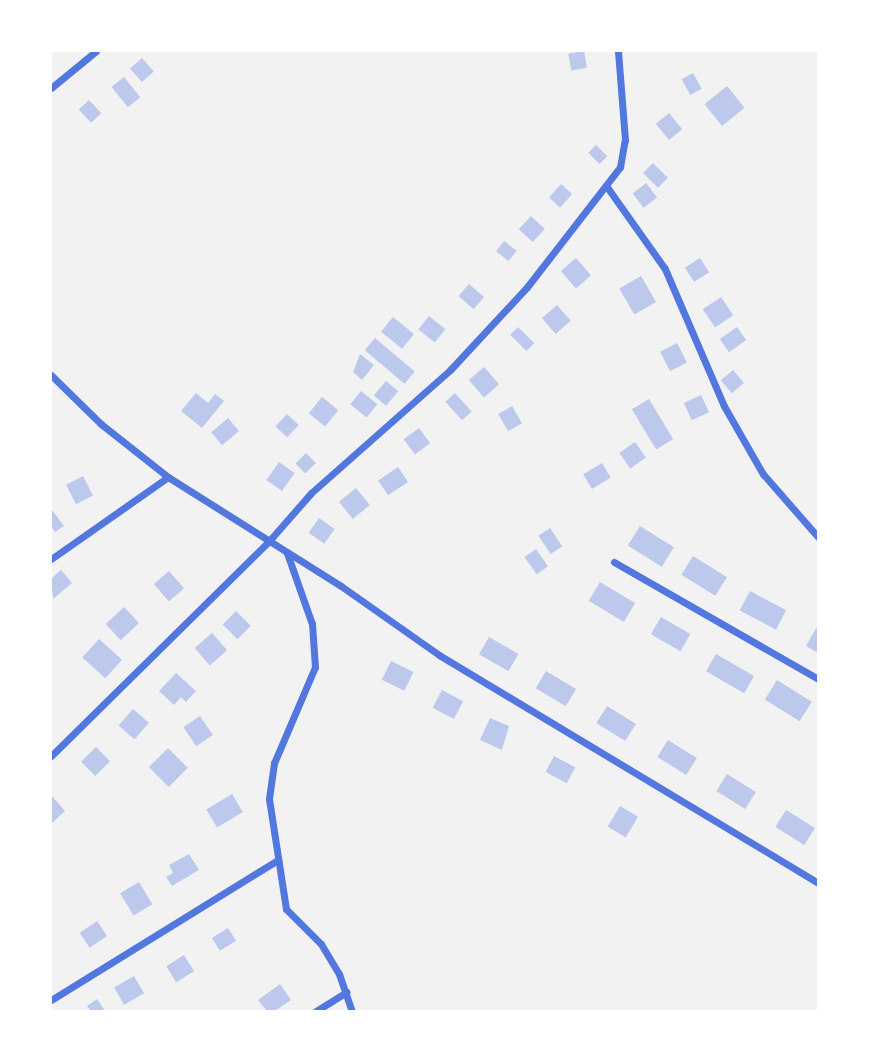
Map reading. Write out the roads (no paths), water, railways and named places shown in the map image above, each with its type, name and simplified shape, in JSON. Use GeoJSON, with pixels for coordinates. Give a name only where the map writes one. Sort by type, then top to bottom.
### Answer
{"type":"FeatureCollection","features":[{"type":"Feature","properties":{"kind":"street"},"geometry":{"type":"LineString","coordinates":[[51,88],[96,51]]}},
{"type":"Feature","properties":{"kind":"street"},"geometry":{"type":"LineString","coordinates":[[51,756],[269,541],[372,434],[450,370],[527,287],[620,167],[625,140],[618,51]]}},
{"type":"Feature","properties":{"kind":"street"},"geometry":{"type":"LineString","coordinates":[[607,187],[665,269],[724,406],[763,474],[818,537]]}},
{"type":"Feature","properties":{"kind":"street"},"geometry":{"type":"LineString","coordinates":[[51,375],[101,424],[168,477],[341,586],[439,655],[818,883]]}},
{"type":"Feature","properties":{"kind":"street"},"geometry":{"type":"LineString","coordinates":[[51,559],[168,477]]}},
{"type":"Feature","properties":{"kind":"street"},"geometry":{"type":"LineString","coordinates":[[287,552],[312,624],[317,652],[316,667],[274,763],[269,799],[286,909],[321,944],[346,992],[352,1011]]}},
{"type":"Feature","properties":{"kind":"street"},"geometry":{"type":"LineString","coordinates":[[614,562],[818,679]]}},
{"type":"Feature","properties":{"kind":"street"},"geometry":{"type":"LineString","coordinates":[[51,1000],[278,860]]}},
{"type":"Feature","properties":{"kind":"street"},"geometry":{"type":"LineString","coordinates":[[316,1011],[346,992]]}}]}
